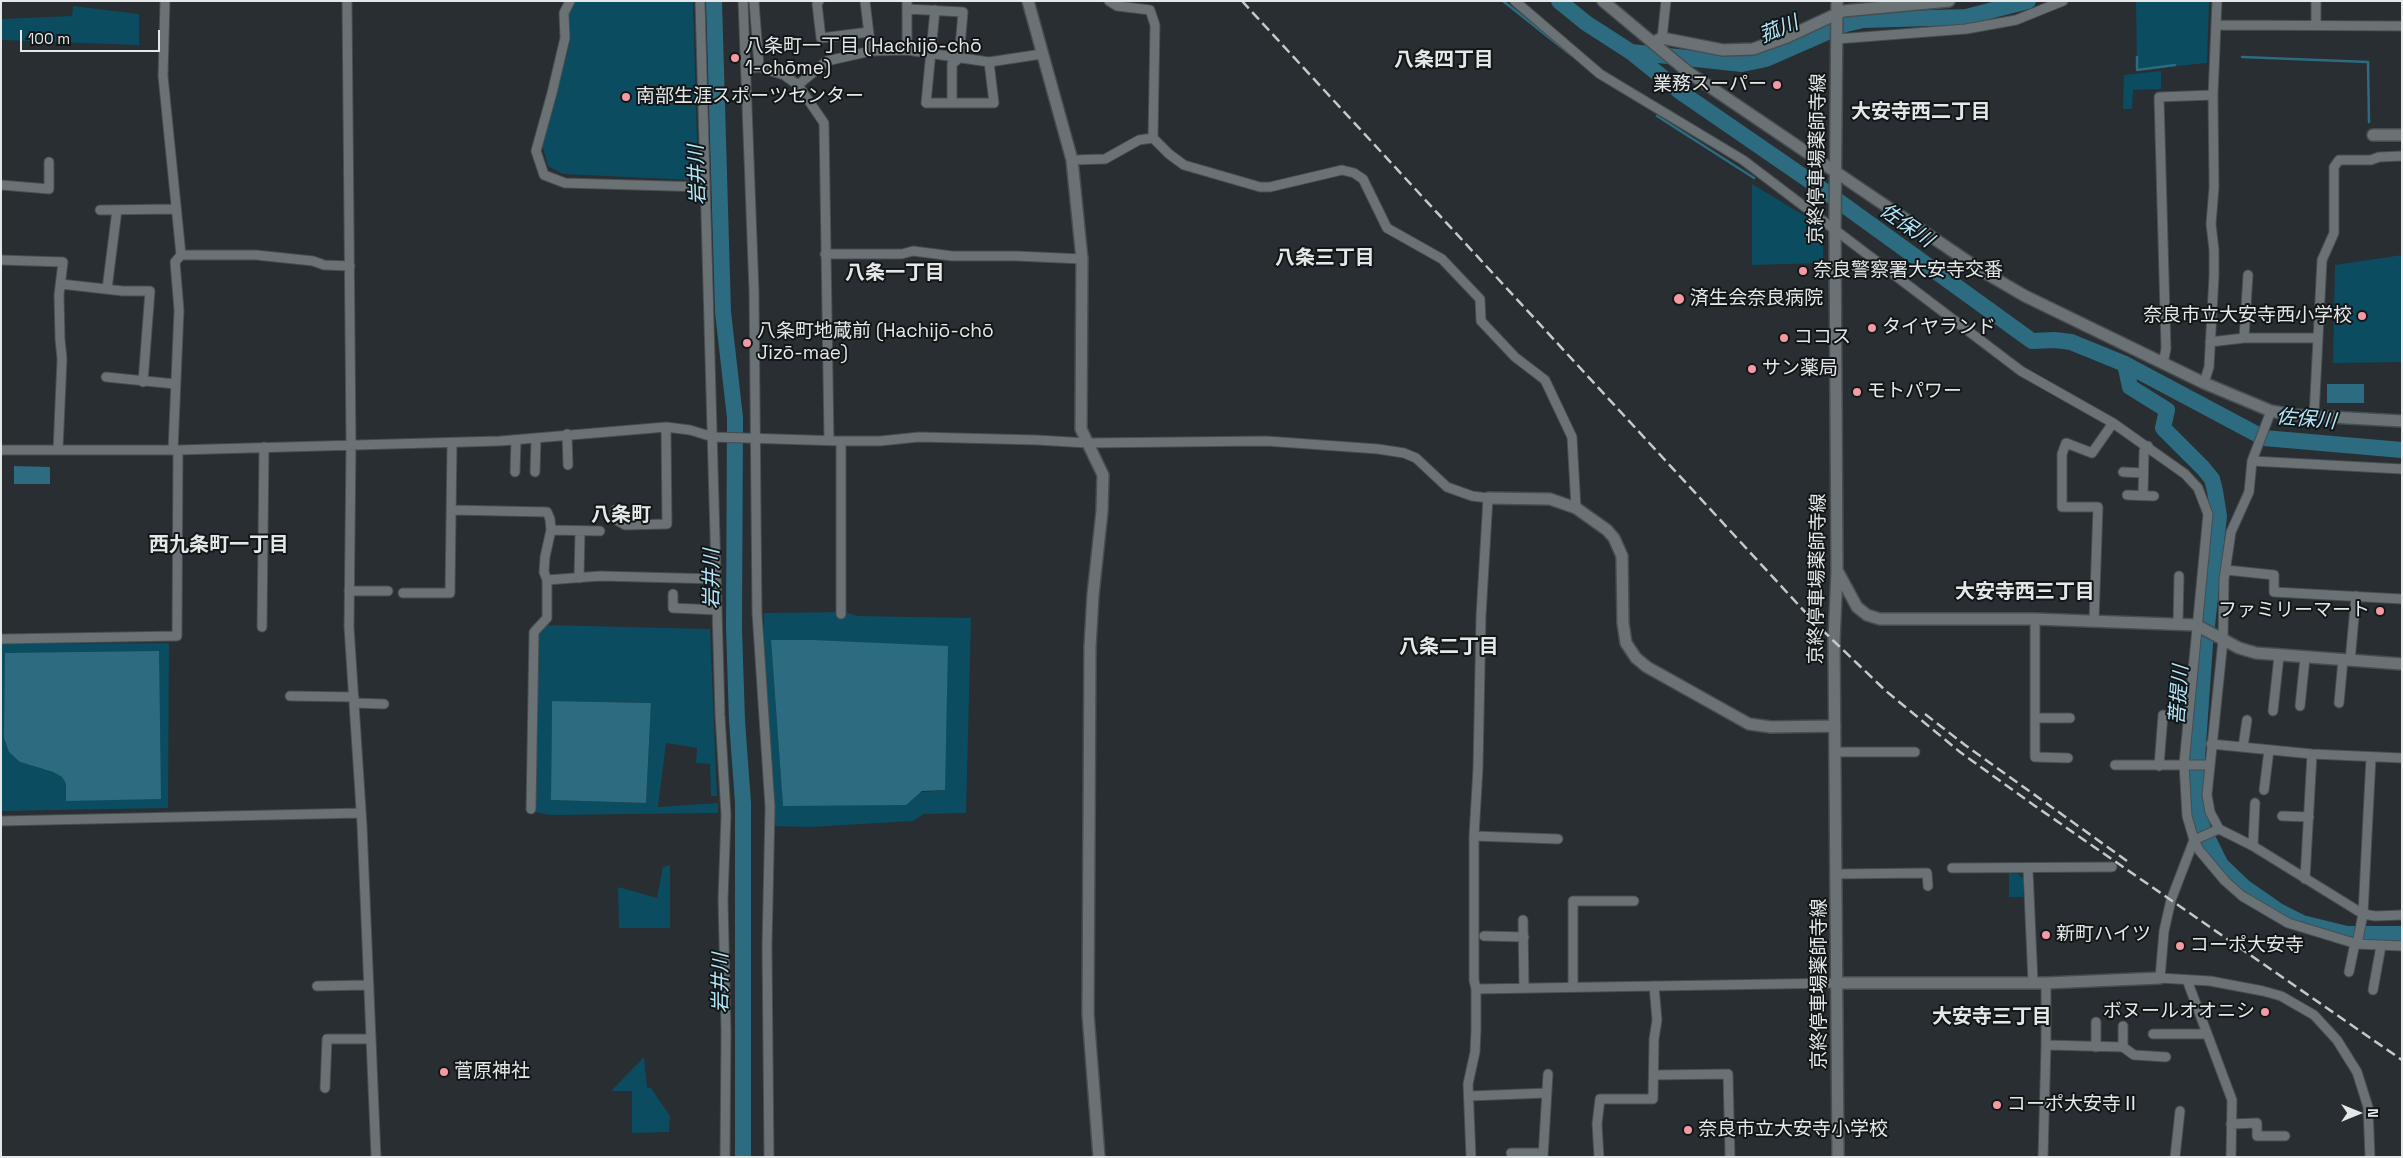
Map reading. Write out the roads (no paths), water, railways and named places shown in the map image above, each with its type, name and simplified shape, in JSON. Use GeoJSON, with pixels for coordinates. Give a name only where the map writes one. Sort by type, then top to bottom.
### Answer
{"type":"FeatureCollection","features":[{"type":"Feature","properties":{"kind":"street"},"geometry":{"type":"LineString","coordinates":[[1,639],[177,636],[175,384],[178,310],[176,262],[180,255],[163,76],[165,1]]}},
{"type":"Feature","properties":{"kind":"street"},"geometry":{"type":"LineString","coordinates":[[347,1],[352,445],[349,590],[376,1157]]}},
{"type":"Feature","properties":{"kind":"street"},"geometry":{"type":"LineString","coordinates":[[570,1],[564,14],[565,38],[536,151],[544,175],[565,183],[704,188]]}},
{"type":"Feature","properties":{"kind":"street"},"geometry":{"type":"LineString","coordinates":[[700,1],[704,188],[715,437],[716,579],[726,814],[722,899],[726,1031],[725,1157]]}},
{"type":"Feature","properties":{"kind":"street"},"geometry":{"type":"LineString","coordinates":[[743,1],[754,290],[752,438],[757,613],[770,807],[766,946],[769,1157]]}},
{"type":"Feature","properties":{"kind":"street"},"geometry":{"type":"LineString","coordinates":[[754,1],[759,67]]}},
{"type":"Feature","properties":{"kind":"street"},"geometry":{"type":"LineString","coordinates":[[818,1],[821,38],[869,32]]}},
{"type":"Feature","properties":{"kind":"street"},"geometry":{"type":"LineString","coordinates":[[865,1],[871,51]]}},
{"type":"Feature","properties":{"kind":"street"},"geometry":{"type":"LineString","coordinates":[[950,11],[951,1]]}},
{"type":"Feature","properties":{"kind":"street"},"geometry":{"type":"LineString","coordinates":[[1028,1],[1072,160],[1082,259],[1081,429],[1095,456],[1102,476],[1102,511],[1093,595],[1090,647],[1088,1014],[1098,1157]]}},
{"type":"Feature","properties":{"kind":"street"},"geometry":{"type":"LineString","coordinates":[[1109,1],[1117,6],[1150,10],[1155,25],[1153,138],[1169,154],[1184,164],[1260,187],[1270,187],[1342,170],[1354,173],[1363,179],[1387,228],[1442,259],[1480,299],[1481,321],[1515,357],[1545,380],[1572,437],[1576,508]]}},
{"type":"Feature","properties":{"kind":"street"},"geometry":{"type":"LineString","coordinates":[[1515,1],[1600,74],[1743,160],[1835,227],[2021,371],[2113,423],[2186,474],[2198,488],[2206,504],[2208,514],[2185,764],[2187,816],[2199,850],[2224,881],[2242,896],[2288,923],[2356,943],[2402,946]]}},
{"type":"Feature","properties":{"kind":"street"},"geometry":{"type":"LineString","coordinates":[[1658,40],[1666,1]]}},
{"type":"Feature","properties":{"kind":"street","name":"京終停車場薬師寺線"},"geometry":{"type":"LineString","coordinates":[[1837,1],[1835,227],[1837,571],[1835,752],[1838,1157]]}},
{"type":"Feature","properties":{"kind":"street"},"geometry":{"type":"LineString","coordinates":[[1658,40],[1723,50],[1753,49],[1837,17],[1842,11],[1949,1]]}},
{"type":"Feature","properties":{"kind":"street"},"geometry":{"type":"LineString","coordinates":[[1837,38],[1966,29],[2016,20],[2063,1]]}},
{"type":"Feature","properties":{"kind":"street"},"geometry":{"type":"LineString","coordinates":[[2204,383],[2209,367],[2214,267],[2211,224],[2214,187],[2213,94],[2217,1]]}},
{"type":"Feature","properties":{"kind":"street"},"geometry":{"type":"LineString","coordinates":[[2316,1],[2316,25]]}},
{"type":"Feature","properties":{"kind":"street"},"geometry":{"type":"LineString","coordinates":[[1610,3],[1658,40],[1688,72],[1836,176],[1982,272],[2025,296],[2270,416],[2314,416],[2402,421]]}},
{"type":"Feature","properties":{"kind":"street"},"geometry":{"type":"LineString","coordinates":[[907,50],[907,5],[963,12],[959,58],[952,64],[952,103]]}},
{"type":"Feature","properties":{"kind":"street"},"geometry":{"type":"LineString","coordinates":[[936,10],[926,103],[994,103],[989,62]]}},
{"type":"Feature","properties":{"kind":"street"},"geometry":{"type":"LineString","coordinates":[[2217,25],[2402,26]]}},
{"type":"Feature","properties":{"kind":"street"},"geometry":{"type":"LineString","coordinates":[[798,85],[827,62],[871,51],[907,50],[989,62],[1042,54]]}},
{"type":"Feature","properties":{"kind":"street"},"geometry":{"type":"LineString","coordinates":[[746,68],[759,67],[784,75],[798,85],[824,122],[829,440]]}},
{"type":"Feature","properties":{"kind":"street"},"geometry":{"type":"LineString","coordinates":[[2163,362],[2166,349],[2159,97],[2213,94]]}},
{"type":"Feature","properties":{"kind":"street"},"geometry":{"type":"LineString","coordinates":[[2373,135],[2402,135]]}},
{"type":"Feature","properties":{"kind":"street"},"geometry":{"type":"LineString","coordinates":[[1072,160],[1105,159],[1139,140],[1153,138]]}},
{"type":"Feature","properties":{"kind":"street"},"geometry":{"type":"LineString","coordinates":[[2314,416],[2322,260],[2334,233],[2334,167],[2339,160],[2371,160],[2379,157],[2402,156]]}},
{"type":"Feature","properties":{"kind":"street"},"geometry":{"type":"LineString","coordinates":[[1,185],[49,189],[50,162]]}},
{"type":"Feature","properties":{"kind":"street"},"geometry":{"type":"LineString","coordinates":[[100,210],[176,210]]}},
{"type":"Feature","properties":{"kind":"street"},"geometry":{"type":"LineString","coordinates":[[107,289],[118,210]]}},
{"type":"Feature","properties":{"kind":"street"},"geometry":{"type":"LineString","coordinates":[[825,254],[902,254],[912,252],[952,256],[1082,259]]}},
{"type":"Feature","properties":{"kind":"street"},"geometry":{"type":"LineString","coordinates":[[180,255],[256,255],[313,261],[324,265],[350,266]]}},
{"type":"Feature","properties":{"kind":"street"},"geometry":{"type":"LineString","coordinates":[[1,260],[63,262],[60,339],[62,378],[58,450]]}},
{"type":"Feature","properties":{"kind":"street"},"geometry":{"type":"LineString","coordinates":[[2244,338],[2248,275]]}},
{"type":"Feature","properties":{"kind":"street"},"geometry":{"type":"LineString","coordinates":[[61,284],[107,289],[150,290],[143,382]]}},
{"type":"Feature","properties":{"kind":"street"},"geometry":{"type":"LineString","coordinates":[[2210,342],[2244,338],[2318,338]]}},
{"type":"Feature","properties":{"kind":"street"},"geometry":{"type":"LineString","coordinates":[[106,377],[175,384]]}},
{"type":"Feature","properties":{"kind":"street"},"geometry":{"type":"LineString","coordinates":[[2270,416],[2253,458],[2249,492],[2231,532],[2224,579],[2221,638],[2211,744],[2206,765],[2207,795],[2210,812],[2216,830],[2253,846],[2363,914],[2375,916],[2402,915]]}},
{"type":"Feature","properties":{"kind":"street"},"geometry":{"type":"LineString","coordinates":[[2094,621],[2098,507],[2062,507],[2062,454],[2066,443],[2092,453],[2113,423]]}},
{"type":"Feature","properties":{"kind":"street"},"geometry":{"type":"LineString","coordinates":[[1,450],[176,450],[452,443],[536,440],[567,434],[666,427],[690,430],[715,437],[880,441],[920,437],[1087,443],[1261,441],[1387,450],[1404,453],[1416,458],[1447,487],[1472,496],[1550,499],[1576,508],[1607,530],[1619,547],[1623,564],[1624,634],[1636,658],[1647,667],[1749,724],[1765,727],[1835,726]]}},
{"type":"Feature","properties":{"kind":"street"},"geometry":{"type":"LineString","coordinates":[[615,510],[615,519],[625,525],[667,524],[666,427]]}},
{"type":"Feature","properties":{"kind":"street"},"geometry":{"type":"LineString","coordinates":[[567,434],[568,465]]}},
{"type":"Feature","properties":{"kind":"street"},"geometry":{"type":"LineString","coordinates":[[515,472],[516,440]]}},
{"type":"Feature","properties":{"kind":"street"},"geometry":{"type":"LineString","coordinates":[[535,472],[536,440]]}},
{"type":"Feature","properties":{"kind":"street"},"geometry":{"type":"LineString","coordinates":[[841,441],[841,614]]}},
{"type":"Feature","properties":{"kind":"street"},"geometry":{"type":"LineString","coordinates":[[403,593],[450,593],[452,443]]}},
{"type":"Feature","properties":{"kind":"street"},"geometry":{"type":"LineString","coordinates":[[2143,496],[2144,451],[2148,446]]}},
{"type":"Feature","properties":{"kind":"street"},"geometry":{"type":"LineString","coordinates":[[262,627],[264,447]]}},
{"type":"Feature","properties":{"kind":"street"},"geometry":{"type":"LineString","coordinates":[[2253,458],[2402,470]]}},
{"type":"Feature","properties":{"kind":"street"},"geometry":{"type":"LineString","coordinates":[[2123,472],[2144,473]]}},
{"type":"Feature","properties":{"kind":"street"},"geometry":{"type":"LineString","coordinates":[[2127,495],[2154,496]]}},
{"type":"Feature","properties":{"kind":"street"},"geometry":{"type":"LineString","coordinates":[[1471,1157],[1468,1084],[1475,1052],[1474,836],[1478,768],[1481,616],[1488,498]]}},
{"type":"Feature","properties":{"kind":"street"},"geometry":{"type":"LineString","coordinates":[[450,510],[547,512],[551,530],[544,572],[547,580],[547,618],[534,632],[531,809]]}},
{"type":"Feature","properties":{"kind":"street"},"geometry":{"type":"LineString","coordinates":[[551,530],[600,531]]}},
{"type":"Feature","properties":{"kind":"street"},"geometry":{"type":"LineString","coordinates":[[579,578],[580,530]]}},
{"type":"Feature","properties":{"kind":"street"},"geometry":{"type":"LineString","coordinates":[[2226,570],[2274,574],[2274,592],[2402,599]]}},
{"type":"Feature","properties":{"kind":"street"},"geometry":{"type":"LineString","coordinates":[[1837,571],[1857,608],[1873,618],[2035,619],[2178,624],[2198,626],[2248,651],[2279,656],[2402,664]]}},
{"type":"Feature","properties":{"kind":"street"},"geometry":{"type":"LineString","coordinates":[[2178,624],[2179,576]]}},
{"type":"Feature","properties":{"kind":"street"},"geometry":{"type":"LineString","coordinates":[[547,580],[579,578],[716,579]]}},
{"type":"Feature","properties":{"kind":"street"},"geometry":{"type":"LineString","coordinates":[[349,590],[388,591]]}},
{"type":"Feature","properties":{"kind":"street"},"geometry":{"type":"LineString","coordinates":[[673,594],[673,608],[717,610]]}},
{"type":"Feature","properties":{"kind":"street"},"geometry":{"type":"LineString","coordinates":[[2339,704],[2356,596]]}},
{"type":"Feature","properties":{"kind":"street"},"geometry":{"type":"LineString","coordinates":[[2035,619],[2035,757],[2068,758]]}},
{"type":"Feature","properties":{"kind":"street"},"geometry":{"type":"LineString","coordinates":[[2273,711],[2279,656]]}},
{"type":"Feature","properties":{"kind":"street"},"geometry":{"type":"LineString","coordinates":[[2300,706],[2305,658]]}},
{"type":"Feature","properties":{"kind":"street"},"geometry":{"type":"LineString","coordinates":[[290,696],[384,704]]}},
{"type":"Feature","properties":{"kind":"street"},"geometry":{"type":"LineString","coordinates":[[2158,766],[2162,715]]}},
{"type":"Feature","properties":{"kind":"street"},"geometry":{"type":"LineString","coordinates":[[2035,718],[2070,718]]}},
{"type":"Feature","properties":{"kind":"street"},"geometry":{"type":"LineString","coordinates":[[2244,747],[2247,720]]}},
{"type":"Feature","properties":{"kind":"street"},"geometry":{"type":"LineString","coordinates":[[2211,744],[2312,754],[2402,758]]}},
{"type":"Feature","properties":{"kind":"street"},"geometry":{"type":"LineString","coordinates":[[2264,790],[2268,750]]}},
{"type":"Feature","properties":{"kind":"street"},"geometry":{"type":"LineString","coordinates":[[1835,752],[1915,752]]}},
{"type":"Feature","properties":{"kind":"street"},"geometry":{"type":"LineString","coordinates":[[2305,879],[2312,754]]}},
{"type":"Feature","properties":{"kind":"street"},"geometry":{"type":"LineString","coordinates":[[2349,972],[2363,914],[2371,757]]}},
{"type":"Feature","properties":{"kind":"street"},"geometry":{"type":"LineString","coordinates":[[2114,765],[2206,765]]}},
{"type":"Feature","properties":{"kind":"street"},"geometry":{"type":"LineString","coordinates":[[2253,846],[2255,803]]}},
{"type":"Feature","properties":{"kind":"street"},"geometry":{"type":"LineString","coordinates":[[1,821],[361,813]]}},
{"type":"Feature","properties":{"kind":"street"},"geometry":{"type":"LineString","coordinates":[[2282,816],[2309,817]]}},
{"type":"Feature","properties":{"kind":"street"},"geometry":{"type":"LineString","coordinates":[[2160,978],[2167,909],[2195,840],[2216,830]]}},
{"type":"Feature","properties":{"kind":"street"},"geometry":{"type":"LineString","coordinates":[[1474,836],[1558,839]]}},
{"type":"Feature","properties":{"kind":"street"},"geometry":{"type":"LineString","coordinates":[[1952,868],[2028,870],[2112,867]]}},
{"type":"Feature","properties":{"kind":"street"},"geometry":{"type":"LineString","coordinates":[[2028,870],[2033,982]]}},
{"type":"Feature","properties":{"kind":"street"},"geometry":{"type":"LineString","coordinates":[[1836,874],[1928,873],[1928,886]]}},
{"type":"Feature","properties":{"kind":"street"},"geometry":{"type":"LineString","coordinates":[[1574,987],[1573,901],[1634,901]]}},
{"type":"Feature","properties":{"kind":"street"},"geometry":{"type":"LineString","coordinates":[[1523,920],[1524,988]]}},
{"type":"Feature","properties":{"kind":"street"},"geometry":{"type":"LineString","coordinates":[[1484,936],[1524,936]]}},
{"type":"Feature","properties":{"kind":"street"},"geometry":{"type":"LineString","coordinates":[[2374,990],[2381,946]]}},
{"type":"Feature","properties":{"kind":"street"},"geometry":{"type":"LineString","coordinates":[[1476,989],[1837,983],[2046,983],[2160,978],[2210,981],[2281,996],[2299,1006],[2323,1024],[2348,1054],[2357,1072],[2368,1107],[2370,1157]]}},
{"type":"Feature","properties":{"kind":"street"},"geometry":{"type":"LineString","coordinates":[[2187,980],[2232,1100],[2231,1157]]}},
{"type":"Feature","properties":{"kind":"street"},"geometry":{"type":"LineString","coordinates":[[2043,1157],[2046,983]]}},
{"type":"Feature","properties":{"kind":"street"},"geometry":{"type":"LineString","coordinates":[[317,986],[369,985]]}},
{"type":"Feature","properties":{"kind":"street"},"geometry":{"type":"LineString","coordinates":[[1599,1157],[1597,1124],[1600,1099],[1654,1099],[1654,1039],[1657,1020],[1654,986]]}},
{"type":"Feature","properties":{"kind":"street"},"geometry":{"type":"LineString","coordinates":[[2096,1022],[2096,1047]]}},
{"type":"Feature","properties":{"kind":"street"},"geometry":{"type":"LineString","coordinates":[[2123,1026],[2123,1046]]}},
{"type":"Feature","properties":{"kind":"street"},"geometry":{"type":"LineString","coordinates":[[2153,1034],[2207,1034]]}},
{"type":"Feature","properties":{"kind":"street"},"geometry":{"type":"LineString","coordinates":[[326,1088],[327,1040],[371,1039]]}},
{"type":"Feature","properties":{"kind":"street"},"geometry":{"type":"LineString","coordinates":[[2046,1045],[2123,1046],[2134,1055],[2166,1057]]}},
{"type":"Feature","properties":{"kind":"street"},"geometry":{"type":"LineString","coordinates":[[1511,1153],[1543,1155],[1548,1074]]}},
{"type":"Feature","properties":{"kind":"street"},"geometry":{"type":"LineString","coordinates":[[1654,1075],[1728,1074],[1730,1157]]}},
{"type":"Feature","properties":{"kind":"street"},"geometry":{"type":"LineString","coordinates":[[1469,1096],[1547,1093]]}},
{"type":"Feature","properties":{"kind":"street"},"geometry":{"type":"LineString","coordinates":[[2175,1157],[2180,1112]]}},
{"type":"Feature","properties":{"kind":"street"},"geometry":{"type":"LineString","coordinates":[[2231,1124],[2257,1124],[2257,1136],[2285,1136]]}},
{"type":"Feature","properties":{"kind":"waterway","name":"岩井川"},"geometry":{"type":"LineString","coordinates":[[714,1],[723,312],[735,418],[734,628],[737,721],[743,803],[743,1157]]}},
{"type":"Feature","properties":{"kind":"waterway"},"geometry":{"type":"LineString","coordinates":[[1503,1],[1571,55]]}},
{"type":"Feature","properties":{"kind":"waterway","name":"佐保川"},"geometry":{"type":"LineString","coordinates":[[1559,1],[1586,23],[1631,52],[1682,93],[1823,190],[2032,341],[2055,340],[2071,342],[2125,364],[2264,438],[2402,450]]}},
{"type":"Feature","properties":{"kind":"waterway","name":"菰川"},"geometry":{"type":"LineString","coordinates":[[1631,52],[1742,64],[1766,59],[1846,24],[1863,20],[1966,17],[2028,1]]}},
{"type":"Feature","properties":{"kind":"waterway"},"geometry":{"type":"LineString","coordinates":[[2137,57],[2137,70],[2175,65]]}},
{"type":"Feature","properties":{"kind":"waterway"},"geometry":{"type":"LineString","coordinates":[[2242,57],[2368,62],[2369,122]]}},
{"type":"Feature","properties":{"kind":"waterway"},"geometry":{"type":"LineString","coordinates":[[1657,116],[1754,178]]}},
{"type":"Feature","properties":{"kind":"waterway","name":"菩提川"},"geometry":{"type":"LineString","coordinates":[[2125,364],[2130,387],[2167,410],[2163,428],[2203,468],[2212,479],[2215,491],[2219,516],[2205,644],[2196,773],[2196,803],[2203,829],[2221,865],[2244,887],[2280,912],[2302,923],[2347,934],[2402,934]]}},
{"type":"Feature","properties":{"kind":"railway"},"geometry":{"type":"LineString","coordinates":[[1242,1],[1817,625],[1886,691],[1960,752],[2035,806],[2402,1060]]}},
{"type":"Feature","properties":{"kind":"railway"},"geometry":{"type":"LineString","coordinates":[[1925,714],[1965,745],[2127,861]]}},
{"type":"Feature","properties":{"kind":"place","name":"八条町一丁目 (Hachijō-chō 1-chōme)"},"geometry":{"type":"Point","coordinates":[735,58]}},
{"type":"Feature","properties":{"kind":"place","name":"業務スーパー"},"geometry":{"type":"Point","coordinates":[1777,85]}},
{"type":"Feature","properties":{"kind":"place","name":"南部生涯スポーツセンター"},"geometry":{"type":"Point","coordinates":[626,97]}},
{"type":"Feature","properties":{"kind":"place","name":"奈良警察署大安寺交番"},"geometry":{"type":"Point","coordinates":[1803,271]}},
{"type":"Feature","properties":{"kind":"place","name":"済生会奈良病院"},"geometry":{"type":"Point","coordinates":[1679,299]}},
{"type":"Feature","properties":{"kind":"place","name":"奈良市立大安寺西小学校"},"geometry":{"type":"Point","coordinates":[2362,316]}},
{"type":"Feature","properties":{"kind":"place","name":"タイヤランド"},"geometry":{"type":"Point","coordinates":[1872,328]}},
{"type":"Feature","properties":{"kind":"place","name":"ココス"},"geometry":{"type":"Point","coordinates":[1784,338]}},
{"type":"Feature","properties":{"kind":"place","name":"八条町地蔵前 (Hachijō-chō Jizō-mae)"},"geometry":{"type":"Point","coordinates":[747,343]}},
{"type":"Feature","properties":{"kind":"place","name":"サン薬局"},"geometry":{"type":"Point","coordinates":[1752,369]}},
{"type":"Feature","properties":{"kind":"place","name":"モトパワー"},"geometry":{"type":"Point","coordinates":[1857,392]}},
{"type":"Feature","properties":{"kind":"place","name":"ファミリーマート"},"geometry":{"type":"Point","coordinates":[2380,611]}},
{"type":"Feature","properties":{"kind":"place","name":"新町ハイツ"},"geometry":{"type":"Point","coordinates":[2046,935]}},
{"type":"Feature","properties":{"kind":"place","name":"コーポ大安寺"},"geometry":{"type":"Point","coordinates":[2180,946]}},
{"type":"Feature","properties":{"kind":"place","name":"ボヌールオオニシ"},"geometry":{"type":"Point","coordinates":[2265,1012]}},
{"type":"Feature","properties":{"kind":"place","name":"菅原神社"},"geometry":{"type":"Point","coordinates":[444,1072]}},
{"type":"Feature","properties":{"kind":"place","name":"コーポ大安寺Ⅱ"},"geometry":{"type":"Point","coordinates":[1997,1105]}},
{"type":"Feature","properties":{"kind":"place","name":"奈良市立大安寺小学校"},"geometry":{"type":"Point","coordinates":[1688,1130]}},
{"type":"Feature","properties":{"kind":"district","name":"八条四丁目"},"geometry":{"type":"Point","coordinates":[1444,61]}},
{"type":"Feature","properties":{"kind":"district","name":"大安寺西二丁目"},"geometry":{"type":"Point","coordinates":[1921,113]}},
{"type":"Feature","properties":{"kind":"district","name":"八条三丁目"},"geometry":{"type":"Point","coordinates":[1325,259]}},
{"type":"Feature","properties":{"kind":"district","name":"八条一丁目"},"geometry":{"type":"Point","coordinates":[895,274]}},
{"type":"Feature","properties":{"kind":"district","name":"八条町"},"geometry":{"type":"Point","coordinates":[621,516]}},
{"type":"Feature","properties":{"kind":"district","name":"西九条町一丁目"},"geometry":{"type":"Point","coordinates":[219,546]}},
{"type":"Feature","properties":{"kind":"district","name":"大安寺西三丁目"},"geometry":{"type":"Point","coordinates":[2025,593]}},
{"type":"Feature","properties":{"kind":"district","name":"八条二丁目"},"geometry":{"type":"Point","coordinates":[1449,648]}},
{"type":"Feature","properties":{"kind":"district","name":"大安寺三丁目"},"geometry":{"type":"Point","coordinates":[1992,1018]}}]}
